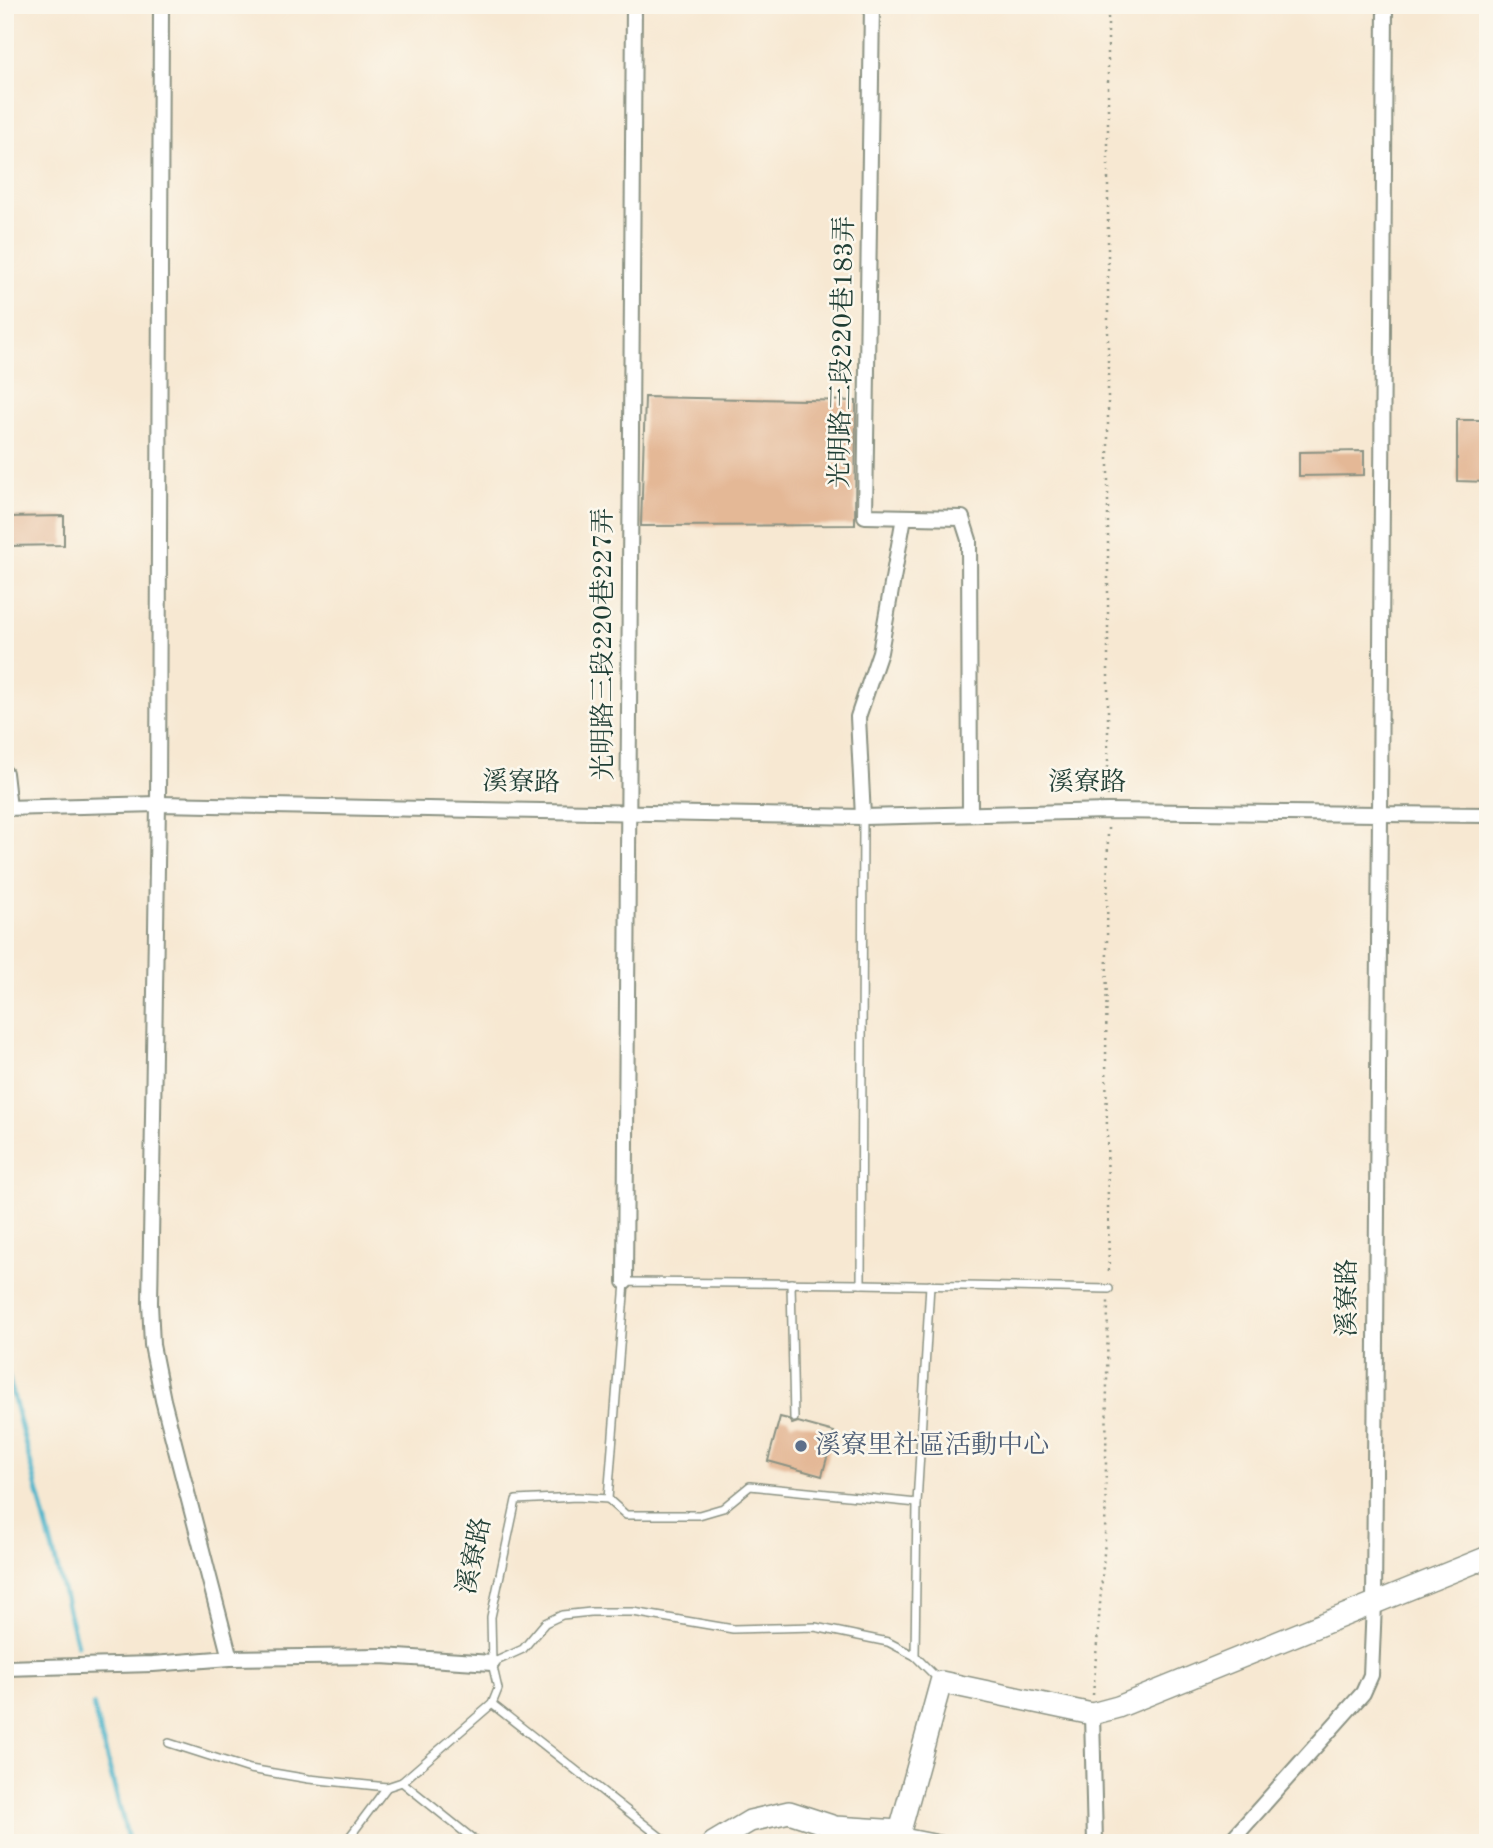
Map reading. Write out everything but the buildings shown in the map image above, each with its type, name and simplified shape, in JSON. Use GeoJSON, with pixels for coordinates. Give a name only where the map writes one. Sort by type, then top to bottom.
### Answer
{"type":"FeatureCollection","features":[{"type":"Feature","properties":{"kind":"street"},"geometry":{"type":"LineString","coordinates":[[162,5],[158,804],[150,1303],[152,1345],[163,1400],[230,1658]]}},
{"type":"Feature","properties":{"kind":"street","name":"光明路三段220巷227弄"},"geometry":{"type":"LineString","coordinates":[[625,1282],[634,5]]}},
{"type":"Feature","properties":{"kind":"street","name":"光明路三段220巷183弄"},"geometry":{"type":"LineString","coordinates":[[872,5],[865,516],[962,518],[969,540],[970,813]]}},
{"type":"Feature","properties":{"kind":"street"},"geometry":{"type":"LineString","coordinates":[[1385,5],[1380,814],[1488,815]]}},
{"type":"Feature","properties":{"kind":"street"},"geometry":{"type":"LineString","coordinates":[[863,817],[858,717],[880,652],[904,517]]}},
{"type":"Feature","properties":{"kind":"street"},"geometry":{"type":"LineString","coordinates":[[5,773],[7,808]]}},
{"type":"Feature","properties":{"kind":"street","name":"溪寮路"},"geometry":{"type":"LineString","coordinates":[[7,808],[158,804],[863,817],[1108,811],[1380,814],[1374,1604],[1371,1675],[1363,1693],[1229,1843]]}},
{"type":"Feature","properties":{"kind":"street"},"geometry":{"type":"LineString","coordinates":[[713,1843],[750,1821],[789,1812],[835,1827],[900,1831],[941,1682],[1092,1714],[1118,1707],[1488,1557]]}},
{"type":"Feature","properties":{"kind":"street"},"geometry":{"type":"LineString","coordinates":[[5,1668],[153,1664],[230,1658],[382,1656],[492,1663]]}},
{"type":"Feature","properties":{"kind":"street"},"geometry":{"type":"LineString","coordinates":[[1092,1714],[1095,1843]]}},
{"type":"Feature","properties":{"kind":"lane"},"geometry":{"type":"LineString","coordinates":[[861,1284],[863,817]]}},
{"type":"Feature","properties":{"kind":"lane"},"geometry":{"type":"LineString","coordinates":[[608,1499],[625,1282],[1109,1289]]}},
{"type":"Feature","properties":{"kind":"lane"},"geometry":{"type":"LineString","coordinates":[[791,1283],[794,1418]]}},
{"type":"Feature","properties":{"kind":"lane"},"geometry":{"type":"LineString","coordinates":[[915,1656],[917,1503],[930,1285]]}},
{"type":"Feature","properties":{"kind":"lane","name":"溪寮路"},"geometry":{"type":"LineString","coordinates":[[492,1704],[498,1689],[492,1663],[491,1617],[516,1500],[577,1497],[608,1499],[626,1515],[699,1516],[723,1508],[750,1486],[917,1503]]}},
{"type":"Feature","properties":{"kind":"lane"},"geometry":{"type":"LineString","coordinates":[[492,1663],[523,1649],[545,1623],[562,1615],[633,1612],[733,1629],[815,1628],[888,1642],[915,1656],[941,1682]]}},
{"type":"Feature","properties":{"kind":"lane"},"geometry":{"type":"LineString","coordinates":[[169,1743],[250,1769],[309,1779],[387,1787],[402,1782],[492,1704],[668,1843]]}},
{"type":"Feature","properties":{"kind":"lane"},"geometry":{"type":"LineString","coordinates":[[402,1782],[478,1843]]}},
{"type":"Feature","properties":{"kind":"lane"},"geometry":{"type":"LineString","coordinates":[[345,1843],[387,1787]]}},
{"type":"Feature","properties":{"kind":"lane"},"geometry":{"type":"LineString","coordinates":[[900,1831],[958,1843]]}},
{"type":"Feature","properties":{"kind":"path"},"geometry":{"type":"LineString","coordinates":[[1092,1714],[1105,1540],[1109,1289],[1106,1059],[1108,5]]}},
{"type":"Feature","properties":{"kind":"waterway"},"geometry":{"type":"LineString","coordinates":[[5,1364],[77,1645]]}},
{"type":"Feature","properties":{"kind":"waterway"},"geometry":{"type":"LineString","coordinates":[[93,1705],[129,1843]]}},
{"type":"Feature","properties":{"kind":"place","name":"溪寮里社區活動中心"},"geometry":{"type":"Point","coordinates":[801,1446]}}]}
